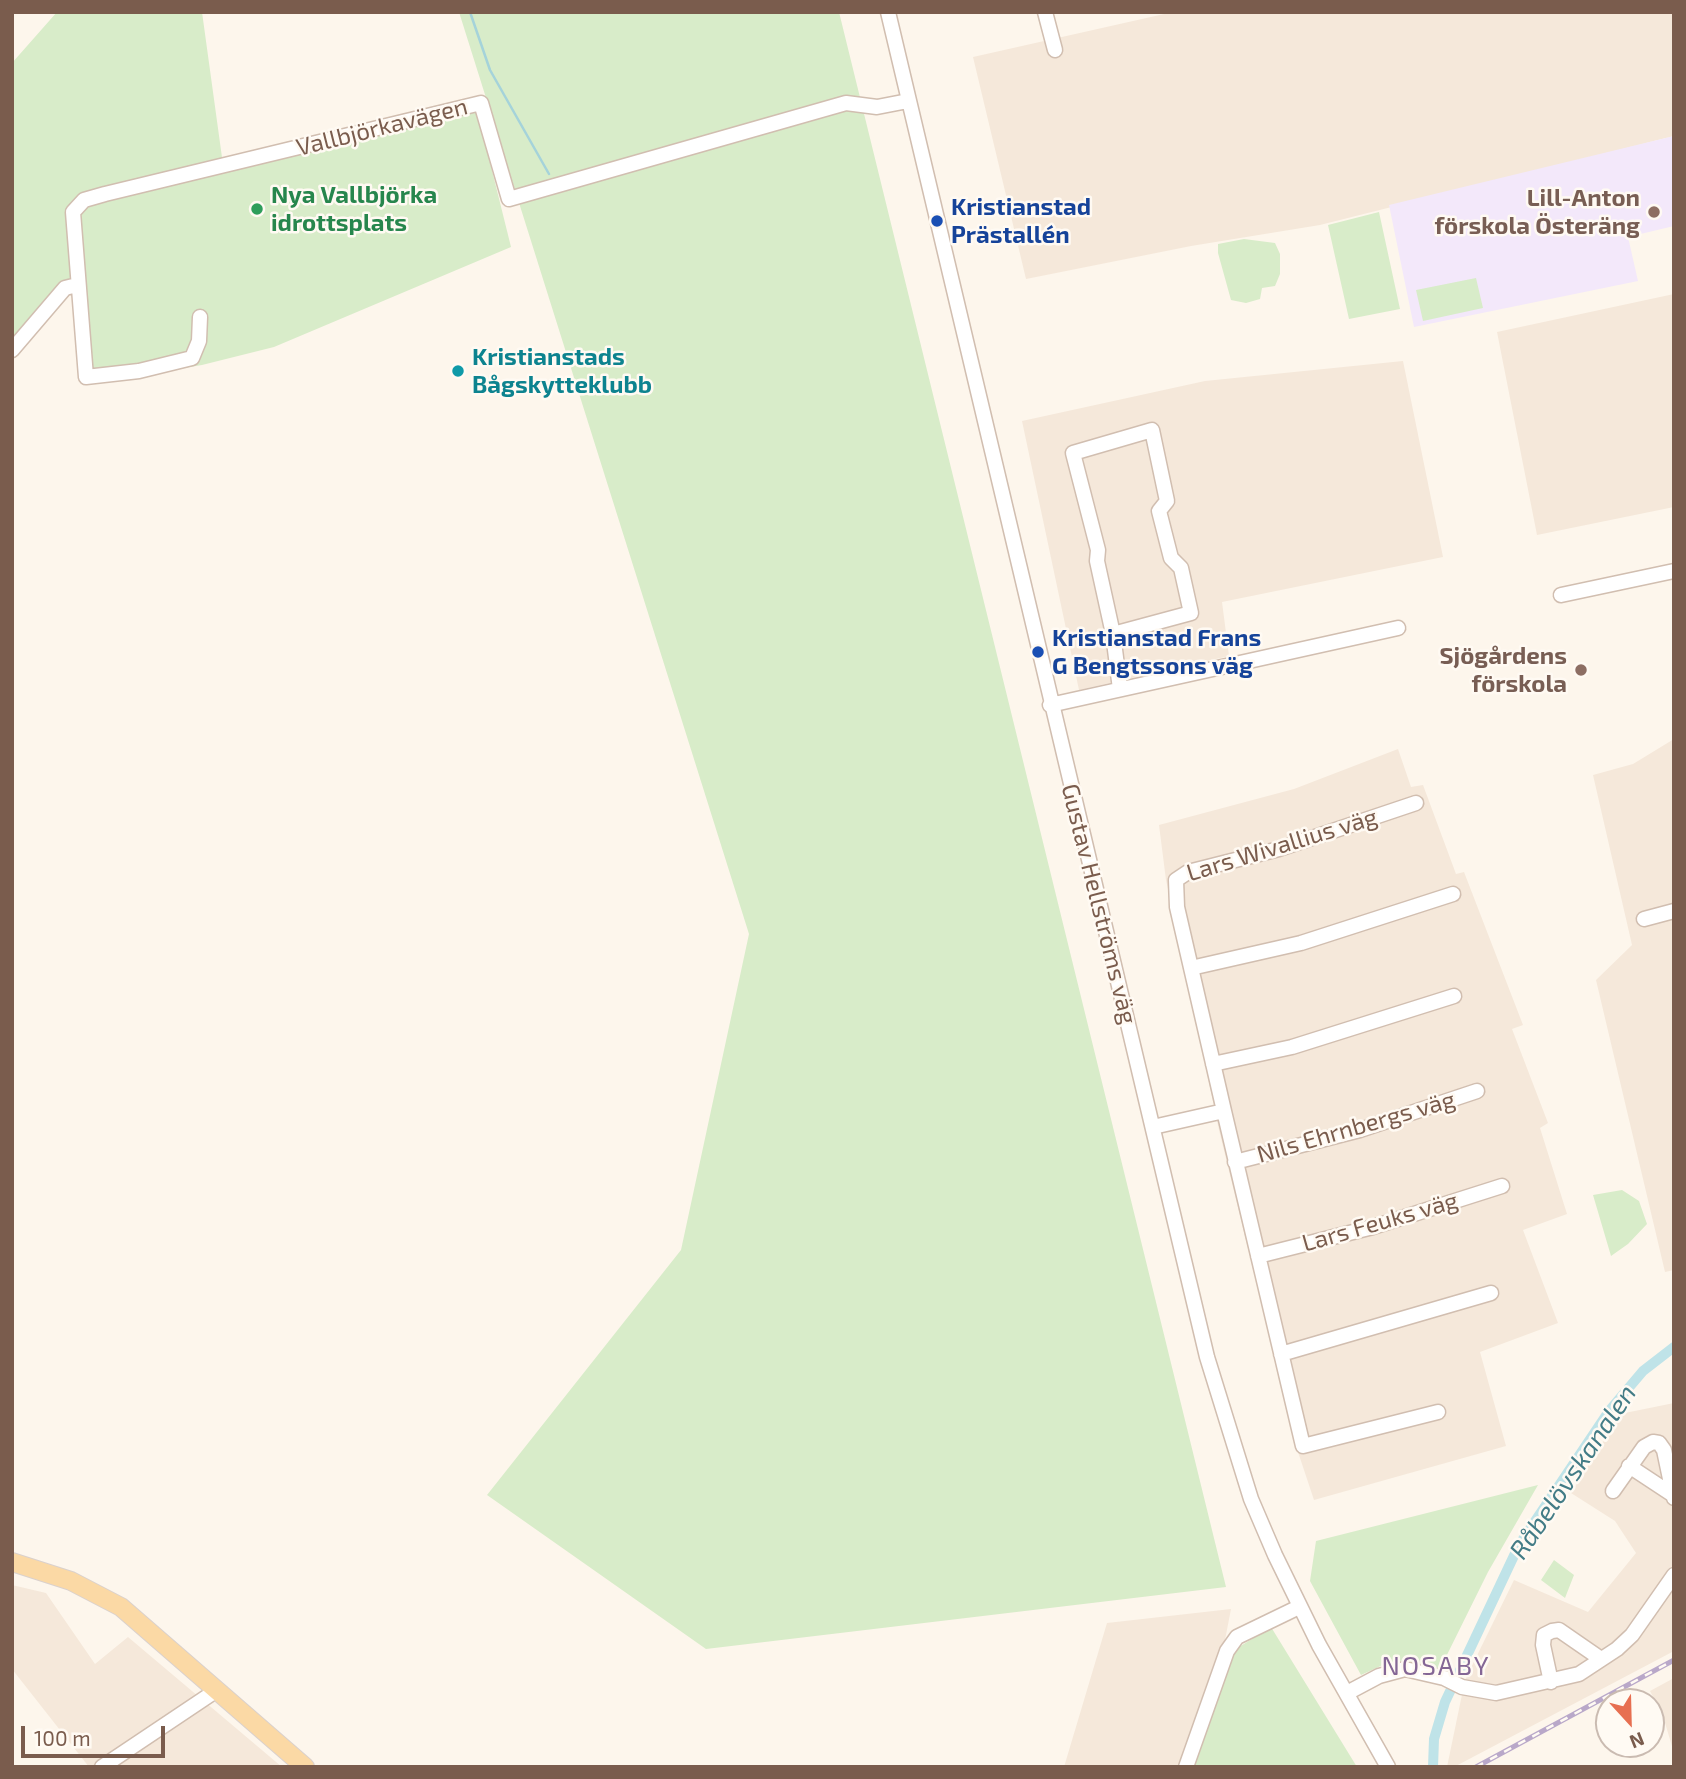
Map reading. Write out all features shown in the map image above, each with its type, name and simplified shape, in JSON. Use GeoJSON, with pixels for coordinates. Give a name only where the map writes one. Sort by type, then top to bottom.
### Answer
{"type":"FeatureCollection","features":[{"type":"Feature","properties":{"kind":"main road"},"geometry":{"type":"LineString","coordinates":[[12,1562],[71,1581],[121,1607],[305,1767]]}},
{"type":"Feature","properties":{"kind":"street","name":"Gustav Hellströms väg"},"geometry":{"type":"LineString","coordinates":[[888,12],[1050,705],[1207,1357],[1251,1499],[1299,1607],[1388,1767]]}},
{"type":"Feature","properties":{"kind":"street"},"geometry":{"type":"LineString","coordinates":[[1045,12],[1055,50]]}},
{"type":"Feature","properties":{"kind":"street","name":"Vallbjörkavägen"},"geometry":{"type":"LineString","coordinates":[[77,285],[73,212],[84,200],[481,103],[509,199],[846,103],[877,107],[908,100]]}},
{"type":"Feature","properties":{"kind":"street"},"geometry":{"type":"LineString","coordinates":[[12,350],[65,288],[77,285],[86,377],[139,371],[192,358],[199,341],[200,317]]}},
{"type":"Feature","properties":{"kind":"street"},"geometry":{"type":"LineString","coordinates":[[1113,634],[1191,613],[1181,568],[1171,558],[1159,511],[1167,501],[1152,430],[1073,453],[1098,550],[1097,561],[1113,634],[1120,689]]}},
{"type":"Feature","properties":{"kind":"street"},"geometry":{"type":"LineString","coordinates":[[1561,596],[1674,571]]}},
{"type":"Feature","properties":{"kind":"street"},"geometry":{"type":"LineString","coordinates":[[1050,705],[1398,628]]}},
{"type":"Feature","properties":{"kind":"street","name":"Lars Wivallius väg"},"geometry":{"type":"LineString","coordinates":[[1416,803],[1279,849],[1180,874],[1174,885],[1174,892],[1303,1446],[1438,1412]]}},
{"type":"Feature","properties":{"kind":"street"},"geometry":{"type":"LineString","coordinates":[[1191,968],[1301,943],[1453,894]]}},
{"type":"Feature","properties":{"kind":"street"},"geometry":{"type":"LineString","coordinates":[[1644,919],[1674,911]]}},
{"type":"Feature","properties":{"kind":"street"},"geometry":{"type":"LineString","coordinates":[[1213,1063],[1292,1047],[1454,996]]}},
{"type":"Feature","properties":{"kind":"street","name":"Nils Ehrnbergs väg"},"geometry":{"type":"LineString","coordinates":[[1235,1162],[1360,1130],[1477,1091]]}},
{"type":"Feature","properties":{"kind":"street"},"geometry":{"type":"LineString","coordinates":[[1153,1127],[1224,1111]]}},
{"type":"Feature","properties":{"kind":"street","name":"Lars Feuks väg"},"geometry":{"type":"LineString","coordinates":[[1258,1256],[1373,1227],[1502,1186]]}},
{"type":"Feature","properties":{"kind":"street"},"geometry":{"type":"LineString","coordinates":[[1281,1354],[1491,1293]]}},
{"type":"Feature","properties":{"kind":"street"},"geometry":{"type":"LineString","coordinates":[[1613,1490],[1644,1447],[1659,1443],[1664,1450],[1673,1496]]}},
{"type":"Feature","properties":{"kind":"street"},"geometry":{"type":"LineString","coordinates":[[1629,1466],[1673,1496]]}},
{"type":"Feature","properties":{"kind":"street"},"geometry":{"type":"LineString","coordinates":[[1348,1693],[1378,1676],[1405,1669],[1448,1680],[1462,1687],[1496,1693],[1579,1674],[1632,1635],[1674,1574]]}},
{"type":"Feature","properties":{"kind":"street"},"geometry":{"type":"LineString","coordinates":[[1186,1767],[1227,1651],[1237,1637],[1299,1607]]}},
{"type":"Feature","properties":{"kind":"street"},"geometry":{"type":"LineString","coordinates":[[1551,1682],[1543,1645],[1544,1635],[1552,1630],[1559,1630],[1601,1659]]}},
{"type":"Feature","properties":{"kind":"street"},"geometry":{"type":"LineString","coordinates":[[102,1767],[217,1690]]}},
{"type":"Feature","properties":{"kind":"shaded area"},"geometry":{"type":"Polygon","coordinates":[[[1173,12],[1674,12],[1674,136],[1320,225],[1191,246],[1026,279],[973,57],[1173,12]]]}},
{"type":"Feature","properties":{"kind":"shaded area"},"geometry":{"type":"Polygon","coordinates":[[[1674,136],[1674,226],[1628,237],[1638,281],[1414,327],[1389,205],[1674,136]]]}},
{"type":"Feature","properties":{"kind":"shaded area"},"geometry":{"type":"Polygon","coordinates":[[[1674,294],[1674,507],[1537,535],[1497,332],[1674,294]]]}},
{"type":"Feature","properties":{"kind":"shaded area"},"geometry":{"type":"Polygon","coordinates":[[[1403,361],[1443,557],[1222,602],[1229,656],[1079,690],[1022,421],[1205,381],[1403,361]]]}},
{"type":"Feature","properties":{"kind":"shaded area"},"geometry":{"type":"Polygon","coordinates":[[[1674,739],[1674,1270],[1665,1272],[1596,980],[1632,945],[1593,775],[1633,764],[1674,739]]]}},
{"type":"Feature","properties":{"kind":"shaded area"},"geometry":{"type":"Polygon","coordinates":[[[1398,749],[1411,787],[1423,785],[1456,874],[1464,872],[1523,1025],[1512,1029],[1548,1123],[1540,1128],[1567,1214],[1523,1230],[1558,1323],[1480,1352],[1506,1446],[1314,1500],[1297,1449],[1219,1130],[1166,880],[1159,825],[1294,789],[1398,749]]]}},
{"type":"Feature","properties":{"kind":"shaded area"},"geometry":{"type":"Polygon","coordinates":[[[1674,1403],[1674,1651],[1604,1688],[1595,1688],[1595,1693],[1454,1767],[1447,1767],[1465,1680],[1514,1580],[1588,1612],[1636,1553],[1615,1521],[1571,1493],[1620,1414],[1674,1403]]]}},
{"type":"Feature","properties":{"kind":"shaded area"},"geometry":{"type":"Polygon","coordinates":[[[12,1585],[46,1593],[95,1664],[128,1637],[282,1767],[89,1767],[12,1669],[12,1585]]]}},
{"type":"Feature","properties":{"kind":"shaded area"},"geometry":{"type":"Polygon","coordinates":[[[1231,1609],[1225,1640],[1181,1767],[1064,1767],[1107,1623],[1231,1609]]]}},
{"type":"Feature","properties":{"kind":"shaded area"},"geometry":{"type":"Polygon","coordinates":[[[1674,1678],[1674,1753],[1665,1723],[1665,1688],[1656,1688],[1674,1678]]]}},
{"type":"Feature","properties":{"kind":"green space","name":"Nya Vallbjörka idrottsplats"},"geometry":{"type":"Polygon","coordinates":[[[57,12],[202,12],[224,172],[477,110],[511,247],[274,347],[202,365],[93,383],[83,278],[12,343],[12,63],[57,12]]]}},
{"type":"Feature","properties":{"kind":"green space"},"geometry":{"type":"Polygon","coordinates":[[[459,12],[839,12],[1226,1587],[706,1649],[487,1495],[681,1250],[749,934],[459,12]]]}},
{"type":"Feature","properties":{"kind":"green space"},"geometry":{"type":"Polygon","coordinates":[[[1379,212],[1400,309],[1349,319],[1328,225],[1379,212]]]}},
{"type":"Feature","properties":{"kind":"green space"},"geometry":{"type":"Polygon","coordinates":[[[1244,239],[1275,243],[1280,254],[1280,274],[1275,286],[1262,288],[1260,299],[1246,303],[1231,300],[1218,253],[1218,244],[1244,239]]]}},
{"type":"Feature","properties":{"kind":"green space"},"geometry":{"type":"Polygon","coordinates":[[[1476,278],[1483,308],[1423,321],[1416,290],[1476,278]]]}},
{"type":"Feature","properties":{"kind":"green space"},"geometry":{"type":"Polygon","coordinates":[[[1622,1190],[1639,1201],[1647,1224],[1628,1244],[1611,1256],[1593,1195],[1622,1190]]]}},
{"type":"Feature","properties":{"kind":"green space"},"geometry":{"type":"Polygon","coordinates":[[[1538,1485],[1488,1572],[1438,1673],[1414,1664],[1385,1664],[1361,1675],[1310,1581],[1316,1541],[1538,1485]]]}},
{"type":"Feature","properties":{"kind":"green space"},"geometry":{"type":"Polygon","coordinates":[[[1554,1560],[1574,1575],[1565,1598],[1541,1580],[1554,1560]]]}},
{"type":"Feature","properties":{"kind":"green space"},"geometry":{"type":"Polygon","coordinates":[[[1271,1627],[1357,1767],[1192,1767],[1231,1652],[1271,1627]]]}},
{"type":"Feature","properties":{"kind":"waterway"},"geometry":{"type":"LineString","coordinates":[[470,12],[490,70],[549,174]]}},
{"type":"Feature","properties":{"kind":"waterway","name":"Råbelövskanalen"},"geometry":{"type":"LineString","coordinates":[[1433,1767],[1434,1739],[1445,1702],[1519,1545],[1609,1411],[1643,1371],[1674,1347]]}},
{"type":"Feature","properties":{"kind":"railway"},"geometry":{"type":"LineString","coordinates":[[1476,1767],[1674,1660]]}},
{"type":"Feature","properties":{"kind":"place","name":"Nya Vallbjörka idrottsplats"},"geometry":{"type":"Point","coordinates":[257,209]}},
{"type":"Feature","properties":{"kind":"place","name":"Lill-Anton förskola Österäng"},"geometry":{"type":"Point","coordinates":[1654,212]}},
{"type":"Feature","properties":{"kind":"place","name":"Kristianstad Prästallén"},"geometry":{"type":"Point","coordinates":[937,221]}},
{"type":"Feature","properties":{"kind":"place","name":"Kristianstads Bågskytteklubb"},"geometry":{"type":"Point","coordinates":[458,371]}},
{"type":"Feature","properties":{"kind":"place","name":"Kristianstad Frans G Bengtssons väg"},"geometry":{"type":"Point","coordinates":[1038,652]}},
{"type":"Feature","properties":{"kind":"place","name":"Sjögårdens förskola"},"geometry":{"type":"Point","coordinates":[1581,670]}},
{"type":"Feature","properties":{"kind":"district","name":"NOSABY"},"geometry":{"type":"Point","coordinates":[1436,1666]}}]}
